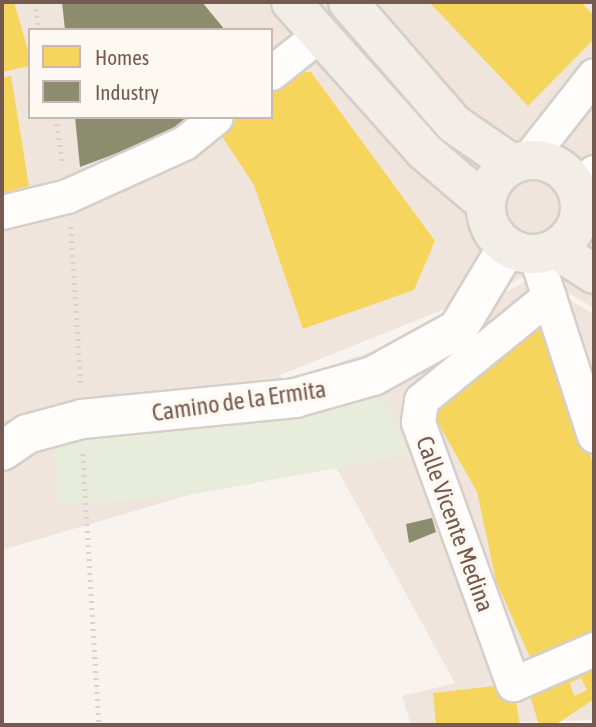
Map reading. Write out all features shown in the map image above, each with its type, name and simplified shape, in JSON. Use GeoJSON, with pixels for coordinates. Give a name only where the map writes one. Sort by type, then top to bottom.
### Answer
{"type":"FeatureCollection","features":[{"type":"Feature","properties":{"kind":"main road"},"geometry":{"type":"LineString","coordinates":[[291,2],[424,151],[485,203]]}},
{"type":"Feature","properties":{"kind":"main road"},"geometry":{"type":"LineString","coordinates":[[348,2],[454,124],[519,162],[558,167],[587,198],[568,239],[533,250]]}},
{"type":"Feature","properties":{"kind":"main road"},"geometry":{"type":"LineString","coordinates":[[519,162],[489,187],[485,203],[490,228],[533,250],[594,274]]}},
{"type":"Feature","properties":{"kind":"main road","name":"Camino de la Ermita"},"geometry":{"type":"LineString","coordinates":[[2,451],[27,434],[82,419],[295,398],[373,376],[458,329],[533,250]]}},
{"type":"Feature","properties":{"kind":"street"},"geometry":{"type":"LineString","coordinates":[[273,71],[320,34]]}},
{"type":"Feature","properties":{"kind":"street"},"geometry":{"type":"LineString","coordinates":[[519,162],[594,75]]}},
{"type":"Feature","properties":{"kind":"street"},"geometry":{"type":"LineString","coordinates":[[2,212],[67,196],[184,143],[214,119]]}},
{"type":"Feature","properties":{"kind":"street"},"geometry":{"type":"LineString","coordinates":[[533,250],[594,436]]}},
{"type":"Feature","properties":{"kind":"street","name":"Calle Vicente Medina"},"geometry":{"type":"LineString","coordinates":[[549,296],[418,407],[513,684],[594,649]]}},
{"type":"Feature","properties":{"kind":"path"},"geometry":{"type":"LineString","coordinates":[[34,2],[40,28]]}},
{"type":"Feature","properties":{"kind":"shaded area"},"geometry":{"type":"Polygon","coordinates":[[[2,2],[594,2],[594,308],[534,273],[280,375],[321,456],[2,550],[2,2]]]}},
{"type":"Feature","properties":{"kind":"shaded area"},"geometry":{"type":"Polygon","coordinates":[[[533,278],[594,314],[594,720],[411,725],[402,696],[455,683],[288,380],[421,335],[533,278]]]}},
{"type":"Feature","properties":{"kind":"green space"},"geometry":{"type":"Polygon","coordinates":[[[381,391],[409,455],[177,497],[58,505],[54,440],[381,391]]]}},
{"type":"Feature","properties":{"kind":"building: Homes"},"geometry":{"type":"Polygon","coordinates":[[[2,2],[14,2],[28,50],[28,66],[2,72],[2,2]]]}},
{"type":"Feature","properties":{"kind":"building: Homes"},"geometry":{"type":"Polygon","coordinates":[[[429,2],[581,2],[594,16],[594,39],[528,106],[429,2]]]}},
{"type":"Feature","properties":{"kind":"building: Homes"},"geometry":{"type":"Polygon","coordinates":[[[294,72],[311,72],[435,241],[414,290],[303,329],[254,185],[217,129],[230,119],[273,119],[273,88],[294,72]]]}},
{"type":"Feature","properties":{"kind":"building: Homes"},"geometry":{"type":"Polygon","coordinates":[[[11,76],[29,186],[2,193],[2,78],[11,76]]]}},
{"type":"Feature","properties":{"kind":"building: Homes"},"geometry":{"type":"Polygon","coordinates":[[[546,323],[594,467],[594,635],[533,664],[496,581],[477,492],[432,412],[531,324],[546,323]]]}},
{"type":"Feature","properties":{"kind":"building: Homes"},"geometry":{"type":"Polygon","coordinates":[[[594,656],[593,700],[555,725],[539,725],[527,686],[594,656]],[[581,678],[570,683],[574,696],[587,690],[581,678]]]}},
{"type":"Feature","properties":{"kind":"building: Homes"},"geometry":{"type":"Polygon","coordinates":[[[513,684],[520,725],[436,725],[433,693],[513,684]]]}},
{"type":"Feature","properties":{"kind":"building: Industry"},"geometry":{"type":"Polygon","coordinates":[[[62,2],[202,2],[223,28],[65,28],[62,2]]]}},
{"type":"Feature","properties":{"kind":"building: Industry"},"geometry":{"type":"Polygon","coordinates":[[[75,119],[188,119],[171,133],[80,167],[75,119]]]}},
{"type":"Feature","properties":{"kind":"building: Industry"},"geometry":{"type":"Polygon","coordinates":[[[432,518],[436,532],[409,543],[406,524],[432,518]]]}}]}
